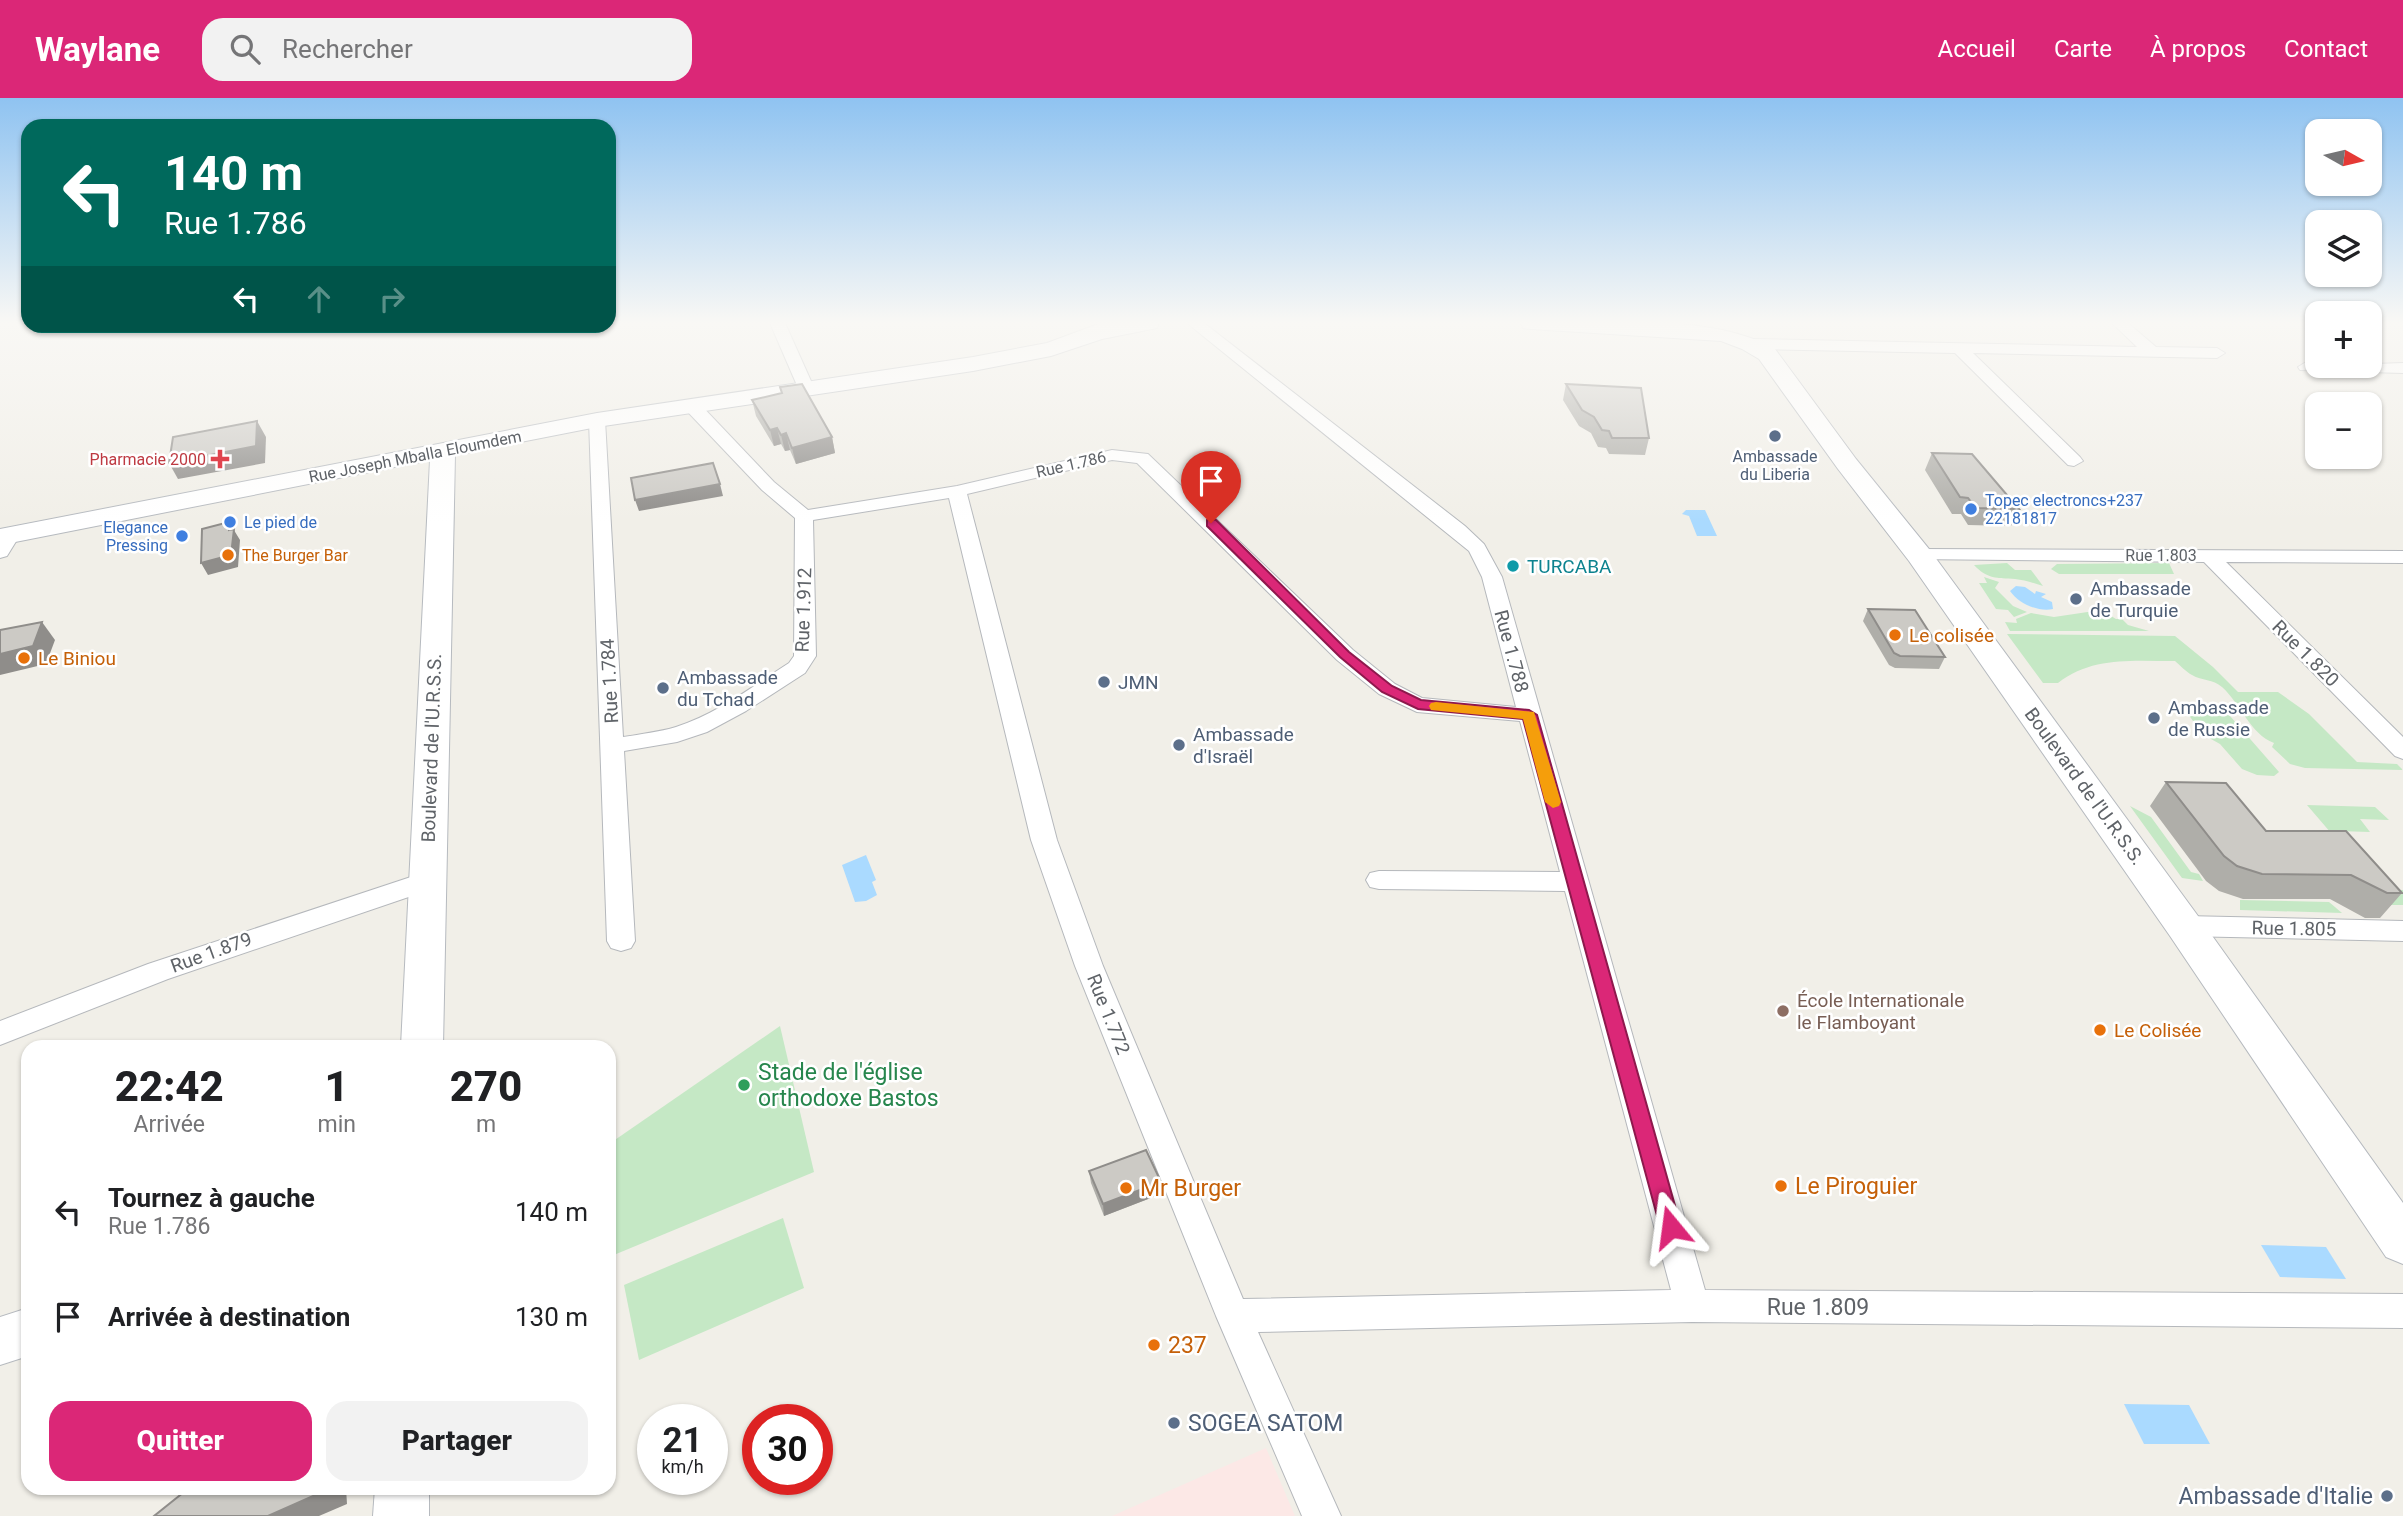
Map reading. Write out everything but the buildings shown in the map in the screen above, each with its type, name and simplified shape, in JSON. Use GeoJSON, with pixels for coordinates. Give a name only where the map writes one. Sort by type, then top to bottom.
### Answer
{"type":"FeatureCollection","features":[{"type":"Feature","properties":{"kind":"street","name":"Rue Joseph Mballa Eloumdem"},"geometry":{"type":"LineString","coordinates":[[3,542],[597,420],[812,389]]}},
{"type":"Feature","properties":{"kind":"street","name":"Rue 1.788"},"geometry":{"type":"LineString","coordinates":[[1279,389],[1431,508],[1477,548],[1492,577],[1692,1306]]}},
{"type":"Feature","properties":{"kind":"street","name":"Boulevard de l'U.R.S.S."},"geometry":{"type":"LineString","coordinates":[[1794,389],[1847,464],[1919,555],[2184,926],[2403,1242]]}},
{"type":"Feature","properties":{"kind":"street"},"geometry":{"type":"LineString","coordinates":[[2001,389],[2074,461]]}},
{"type":"Feature","properties":{"kind":"street"},"geometry":{"type":"LineString","coordinates":[[691,405],[768,486],[804,516]]}},
{"type":"Feature","properties":{"kind":"street","name":"Rue 1.784"},"geometry":{"type":"LineString","coordinates":[[597,420],[621,941]]}},
{"type":"Feature","properties":{"kind":"street","name":"Boulevard de l'U.R.S.S."},"geometry":{"type":"LineString","coordinates":[[422,1040],[443,450]]}},
{"type":"Feature","properties":{"kind":"street","name":"Rue 1.786"},"geometry":{"type":"LineString","coordinates":[[804,516],[957,491],[1112,455],[1142,458],[1345,654],[1387,689],[1418,705],[1529,715]]}},
{"type":"Feature","properties":{"kind":"street","name":"Rue 1.772"},"geometry":{"type":"LineString","coordinates":[[957,491],[1044,840],[1089,966],[1233,1316],[1322,1516]]}},
{"type":"Feature","properties":{"kind":"street","name":"Rue 1.912"},"geometry":{"type":"LineString","coordinates":[[612,746],[677,735],[699,727],[738,706],[797,668],[805,656],[804,516]]}},
{"type":"Feature","properties":{"kind":"street","name":"Rue 1.803"},"geometry":{"type":"LineString","coordinates":[[1919,555],[2403,557]]}},
{"type":"Feature","properties":{"kind":"street","name":"Rue 1.820"},"geometry":{"type":"LineString","coordinates":[[2208,555],[2403,751]]}},
{"type":"Feature","properties":{"kind":"street"},"geometry":{"type":"LineString","coordinates":[[1379,880],[1575,882]]}},
{"type":"Feature","properties":{"kind":"street","name":"Rue 1.879"},"geometry":{"type":"LineString","coordinates":[[0,1032],[94,994],[266,933],[426,881]]}},
{"type":"Feature","properties":{"kind":"street","name":"Rue 1.805"},"geometry":{"type":"LineString","coordinates":[[2184,926],[2403,931]]}},
{"type":"Feature","properties":{"kind":"street","name":"Rue 1.809"},"geometry":{"type":"LineString","coordinates":[[1233,1316],[1692,1306],[2403,1311]]}},
{"type":"Feature","properties":{"kind":"street"},"geometry":{"type":"LineString","coordinates":[[0,1341],[21,1334]]}},
{"type":"Feature","properties":{"kind":"shaded area"},"geometry":{"type":"Polygon","coordinates":[[[1266,1448],[1295,1516],[1112,1516],[1266,1448]]]}},
{"type":"Feature","properties":{"kind":"green space"},"geometry":{"type":"Polygon","coordinates":[[[2007,563],[2015,570],[2031,570],[2043,586],[2022,580],[1993,577],[1974,565],[2007,563]]]}},
{"type":"Feature","properties":{"kind":"green space"},"geometry":{"type":"Polygon","coordinates":[[[2169,563],[2174,574],[2059,574],[2051,569],[2057,564],[2169,563]]]}},
{"type":"Feature","properties":{"kind":"green space"},"geometry":{"type":"Polygon","coordinates":[[[1984,577],[1999,582],[1995,588],[2013,606],[2027,612],[2014,617],[2008,610],[1996,609],[1979,583],[1987,583],[1984,577]]]}},
{"type":"Feature","properties":{"kind":"green space"},"geometry":{"type":"Polygon","coordinates":[[[2101,610],[2116,619],[2122,619],[2128,625],[2149,631],[2010,631],[2005,622],[2017,623],[2016,619],[2031,613],[2054,617],[2101,610]]]}},
{"type":"Feature","properties":{"kind":"green space"},"geometry":{"type":"Polygon","coordinates":[[[2007,634],[2175,636],[2238,692],[2278,692],[2309,714],[2357,762],[2397,764],[2403,770],[2305,768],[2290,764],[2272,747],[2274,743],[2258,733],[2222,687],[2192,675],[2175,661],[2099,664],[2071,674],[2058,683],[2043,683],[2007,634]]]}},
{"type":"Feature","properties":{"kind":"green space"},"geometry":{"type":"Polygon","coordinates":[[[2184,708],[2223,708],[2279,772],[2274,776],[2257,775],[2242,769],[2220,744],[2202,734],[2184,708]]]}},
{"type":"Feature","properties":{"kind":"green space"},"geometry":{"type":"Polygon","coordinates":[[[2307,805],[2375,807],[2389,820],[2360,819],[2370,832],[2337,831],[2377,890],[2403,890],[2403,905],[2382,905],[2331,833],[2307,805]]]}},
{"type":"Feature","properties":{"kind":"green space"},"geometry":{"type":"Polygon","coordinates":[[[2130,806],[2151,817],[2191,872],[2199,874],[2203,881],[2182,878],[2130,806]]]}},
{"type":"Feature","properties":{"kind":"green space"},"geometry":{"type":"Polygon","coordinates":[[[2240,900],[2329,902],[2342,913],[2240,910],[2240,900]]]}},
{"type":"Feature","properties":{"kind":"green space","name":"Stade de l'église orthodoxe Bastos"},"geometry":{"type":"Polygon","coordinates":[[[780,1026],[814,1172],[616,1254],[616,1139],[780,1026]]]}},
{"type":"Feature","properties":{"kind":"green space"},"geometry":{"type":"Polygon","coordinates":[[[783,1218],[804,1288],[639,1360],[624,1285],[783,1218]]]}},
{"type":"Feature","properties":{"kind":"water"},"geometry":{"type":"Polygon","coordinates":[[[1686,510],[1705,510],[1717,536],[1697,536],[1689,516],[1682,514],[1686,510]]]}},
{"type":"Feature","properties":{"kind":"water"},"geometry":{"type":"Polygon","coordinates":[[[2016,586],[2025,587],[2035,594],[2036,591],[2046,594],[2041,597],[2052,602],[2053,609],[2035,608],[2024,603],[2010,591],[2016,586]]]}},
{"type":"Feature","properties":{"kind":"water"},"geometry":{"type":"Polygon","coordinates":[[[866,855],[876,880],[872,882],[877,895],[866,901],[855,902],[842,865],[866,855]]]}},
{"type":"Feature","properties":{"kind":"water"},"geometry":{"type":"Polygon","coordinates":[[[2261,1245],[2326,1247],[2346,1279],[2280,1277],[2261,1245]]]}},
{"type":"Feature","properties":{"kind":"water"},"geometry":{"type":"Polygon","coordinates":[[[2124,1404],[2189,1405],[2210,1444],[2144,1444],[2124,1404]]]}},
{"type":"Feature","properties":{"kind":"slow traffic"},"geometry":{"type":"LineString","coordinates":[[1436,706],[1529,715],[1553,802]]}},
{"type":"Feature","properties":{"kind":"place","name":"Ambassade du Liberia"},"geometry":{"type":"Point","coordinates":[1775,436]}},
{"type":"Feature","properties":{"kind":"place","name":"Pharmacie 2000"},"geometry":{"type":"Point","coordinates":[220,459]}},
{"type":"Feature","properties":{"kind":"place","name":"Topec electroncs+237 22181817"},"geometry":{"type":"Point","coordinates":[1971,509]}},
{"type":"Feature","properties":{"kind":"place","name":"Le pied de"},"geometry":{"type":"Point","coordinates":[230,522]}},
{"type":"Feature","properties":{"kind":"place","name":"Elegance Pressing"},"geometry":{"type":"Point","coordinates":[182,536]}},
{"type":"Feature","properties":{"kind":"place","name":"The Burger Bar"},"geometry":{"type":"Point","coordinates":[228,555]}},
{"type":"Feature","properties":{"kind":"place","name":"TURCABA"},"geometry":{"type":"Point","coordinates":[1513,566]}},
{"type":"Feature","properties":{"kind":"place","name":"Ambassade de Turquie"},"geometry":{"type":"Point","coordinates":[2076,599]}},
{"type":"Feature","properties":{"kind":"place","name":"Le colisée"},"geometry":{"type":"Point","coordinates":[1895,635]}},
{"type":"Feature","properties":{"kind":"place","name":"Le Biniou"},"geometry":{"type":"Point","coordinates":[24,658]}},
{"type":"Feature","properties":{"kind":"place","name":"JMN"},"geometry":{"type":"Point","coordinates":[1104,682]}},
{"type":"Feature","properties":{"kind":"place","name":"Ambassade du Tchad"},"geometry":{"type":"Point","coordinates":[663,688]}},
{"type":"Feature","properties":{"kind":"place","name":"Ambassade de Russie"},"geometry":{"type":"Point","coordinates":[2154,718]}},
{"type":"Feature","properties":{"kind":"place","name":"Ambassade d'Israël"},"geometry":{"type":"Point","coordinates":[1179,745]}},
{"type":"Feature","properties":{"kind":"place","name":"École Internationale le Flamboyant"},"geometry":{"type":"Point","coordinates":[1783,1011]}},
{"type":"Feature","properties":{"kind":"place","name":"Le Colisée"},"geometry":{"type":"Point","coordinates":[2100,1030]}},
{"type":"Feature","properties":{"kind":"place","name":"Stade de l'église orthodoxe Bastos"},"geometry":{"type":"Point","coordinates":[744,1085]}},
{"type":"Feature","properties":{"kind":"place","name":"Le Piroguier"},"geometry":{"type":"Point","coordinates":[1781,1186]}},
{"type":"Feature","properties":{"kind":"place","name":"Mr Burger"},"geometry":{"type":"Point","coordinates":[1126,1188]}},
{"type":"Feature","properties":{"kind":"place","name":"237"},"geometry":{"type":"Point","coordinates":[1154,1345]}},
{"type":"Feature","properties":{"kind":"place","name":"SOGEA SATOM"},"geometry":{"type":"Point","coordinates":[1174,1423]}},
{"type":"Feature","properties":{"kind":"place","name":"Ambassade d'Italie"},"geometry":{"type":"Point","coordinates":[2387,1496]}},
{"type":"Feature","properties":{"kind":"route"},"geometry":{"type":"LineString","coordinates":[[1211,523],[1345,654],[1387,689],[1418,705],[1529,715],[1671,1227]]}}]}
